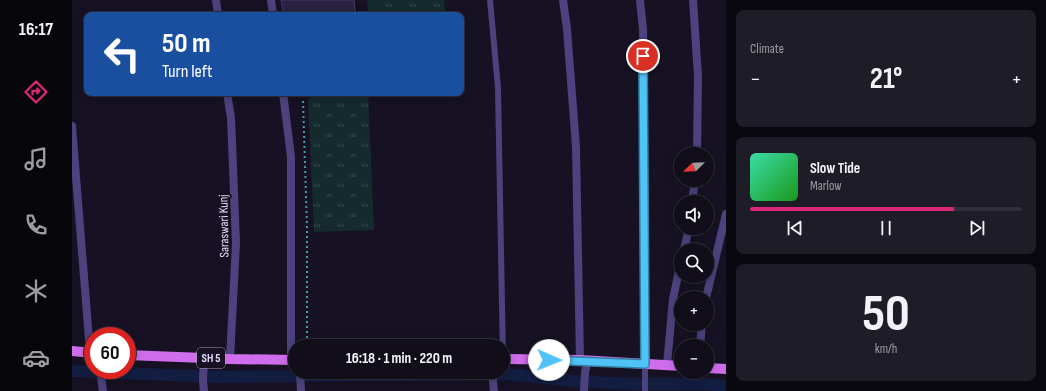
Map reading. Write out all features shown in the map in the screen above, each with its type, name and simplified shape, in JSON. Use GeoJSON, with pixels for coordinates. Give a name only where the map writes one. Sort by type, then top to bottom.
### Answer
{"type":"FeatureCollection","features":[{"type":"Feature","properties":{"kind":"main road"},"geometry":{"type":"LineString","coordinates":[[72,352],[84,353]]}},
{"type":"Feature","properties":{"kind":"main road","name":"SH 5"},"geometry":{"type":"LineString","coordinates":[[136,355],[288,360]]}},
{"type":"Feature","properties":{"kind":"main road"},"geometry":{"type":"LineString","coordinates":[[510,359],[584,360],[674,366]]}},
{"type":"Feature","properties":{"kind":"main road"},"geometry":{"type":"LineString","coordinates":[[714,368],[726,369]]}},
{"type":"Feature","properties":{"kind":"street"},"geometry":{"type":"LineString","coordinates":[[216,0],[218,12]]}},
{"type":"Feature","properties":{"kind":"street"},"geometry":{"type":"LineString","coordinates":[[271,0],[273,12]]}},
{"type":"Feature","properties":{"kind":"street"},"geometry":{"type":"LineString","coordinates":[[563,0],[567,29],[576,147],[585,372],[584,391]]}},
{"type":"Feature","properties":{"kind":"street"},"geometry":{"type":"LineString","coordinates":[[640,0],[644,96],[645,364]]}},
{"type":"Feature","properties":{"kind":"street"},"geometry":{"type":"LineString","coordinates":[[693,0],[698,76],[697,147]]}},
{"type":"Feature","properties":{"kind":"street","name":"Saraswari Kunj"},"geometry":{"type":"LineString","coordinates":[[228,96],[231,118],[236,244],[230,359]]}},
{"type":"Feature","properties":{"kind":"street"},"geometry":{"type":"LineString","coordinates":[[283,96],[291,158],[293,339]]}},
{"type":"Feature","properties":{"kind":"street"},"geometry":{"type":"LineString","coordinates":[[72,126],[90,327]]}},
{"type":"Feature","properties":{"kind":"street"},"geometry":{"type":"LineString","coordinates":[[708,291],[726,214]]}},
{"type":"Feature","properties":{"kind":"street"},"geometry":{"type":"LineString","coordinates":[[667,365],[673,299],[676,283]]}},
{"type":"Feature","properties":{"kind":"street"},"geometry":{"type":"LineString","coordinates":[[204,358],[204,391]]}},
{"type":"Feature","properties":{"kind":"street"},"geometry":{"type":"LineString","coordinates":[[101,379],[103,391]]}},
{"type":"Feature","properties":{"kind":"street"},"geometry":{"type":"LineString","coordinates":[[492,379],[494,391]]}},
{"type":"Feature","properties":{"kind":"lane"},"geometry":{"type":"LineString","coordinates":[[490,0],[498,88],[503,339]]}},
{"type":"Feature","properties":{"kind":"lane"},"geometry":{"type":"LineString","coordinates":[[645,364],[645,389]]}},
{"type":"Feature","properties":{"kind":"path"},"geometry":{"type":"LineString","coordinates":[[303,101],[307,227],[307,339]]}},
{"type":"Feature","properties":{"kind":"green space"},"geometry":{"type":"Polygon","coordinates":[[[367,0],[444,0],[446,12],[369,12],[367,0]]]}},
{"type":"Feature","properties":{"kind":"green space"},"geometry":{"type":"Polygon","coordinates":[[[311,96],[368,96],[374,230],[314,232],[308,101],[311,96]]]}},
{"type":"Feature","properties":{"kind":"building"},"geometry":{"type":"Polygon","coordinates":[[[281,0],[354,0],[356,12],[283,12],[281,0]]]}},
{"type":"Feature","properties":{"kind":"waterway"},"geometry":{"type":"LineString","coordinates":[[72,371],[217,377],[507,374],[574,381],[635,384],[707,384],[726,386]]}},
{"type":"Feature","properties":{"kind":"route"},"geometry":{"type":"LineString","coordinates":[[549,360],[580,360],[645,364],[643,56]]}}]}
